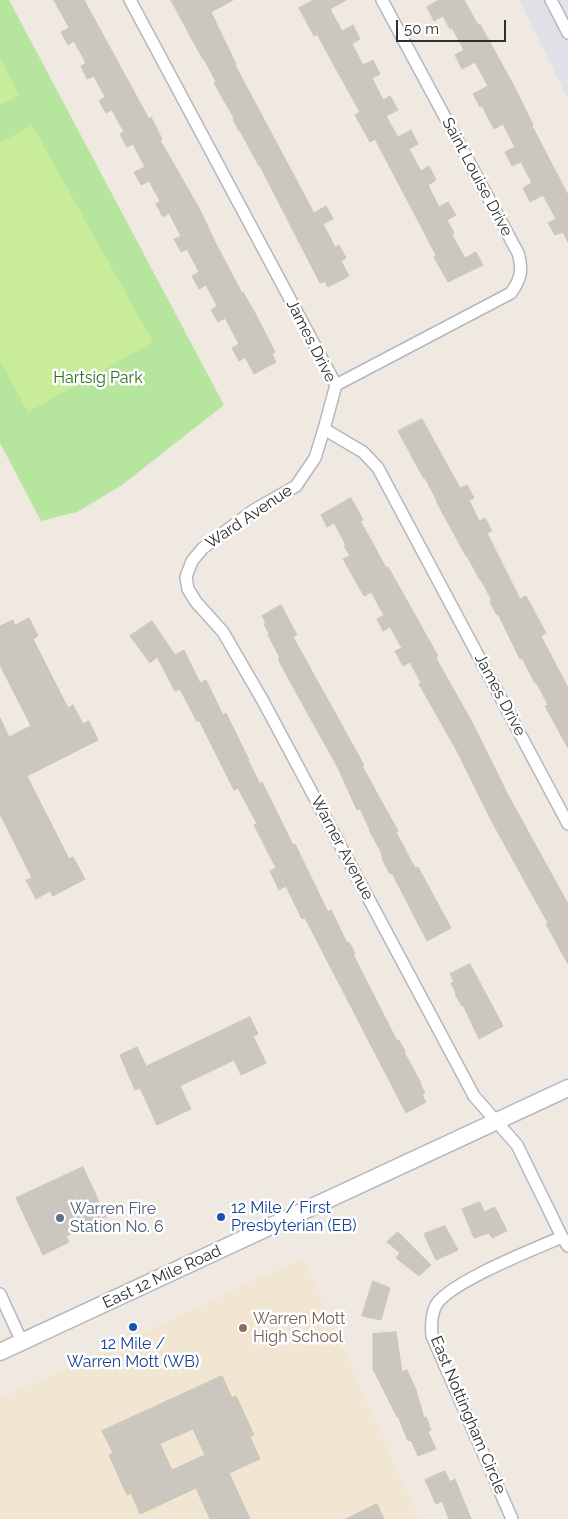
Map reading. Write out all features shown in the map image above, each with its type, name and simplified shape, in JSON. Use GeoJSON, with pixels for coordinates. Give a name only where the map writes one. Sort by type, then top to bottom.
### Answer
{"type":"FeatureCollection","features":[{"type":"Feature","properties":{"kind":"main road","name":"East 12 Mile Road"},"geometry":{"type":"LineString","coordinates":[[0,1352],[568,1088]]}},
{"type":"Feature","properties":{"kind":"street","name":"James Drive"},"geometry":{"type":"LineString","coordinates":[[130,0],[336,385],[324,429],[363,452],[378,468],[568,824]]}},
{"type":"Feature","properties":{"kind":"street","name":"Saint Louise Drive"},"geometry":{"type":"LineString","coordinates":[[336,385],[511,293],[522,274],[522,264],[518,253],[382,0]]}},
{"type":"Feature","properties":{"kind":"street"},"geometry":{"type":"LineString","coordinates":[[552,0],[568,29]]}},
{"type":"Feature","properties":{"kind":"street"},"geometry":{"type":"LineString","coordinates":[[552,0],[568,33]]}},
{"type":"Feature","properties":{"kind":"street","name":"Ward Avenue"},"geometry":{"type":"LineString","coordinates":[[186,577],[192,561],[203,548],[254,510],[296,486],[315,458],[324,429]]}},
{"type":"Feature","properties":{"kind":"street","name":"Warner Avenue"},"geometry":{"type":"LineString","coordinates":[[186,577],[188,589],[196,602],[223,632],[263,701],[474,1096],[517,1145],[565,1241]]}},
{"type":"Feature","properties":{"kind":"street","name":"East Nottingham Circle"},"geometry":{"type":"LineString","coordinates":[[512,1519],[432,1336],[432,1317],[436,1305],[454,1288],[565,1241]]}},
{"type":"Feature","properties":{"kind":"street"},"geometry":{"type":"LineString","coordinates":[[0,1294],[22,1342]]}},
{"type":"Feature","properties":{"kind":"shaded area"},"geometry":{"type":"Polygon","coordinates":[[[519,0],[568,0],[568,99],[519,0]]]}},
{"type":"Feature","properties":{"kind":"shaded area","name":"Warren Mott High School"},"geometry":{"type":"Polygon","coordinates":[[[303,1258],[419,1519],[0,1519],[0,1399],[303,1258]]]}},
{"type":"Feature","properties":{"kind":"green space","name":"Hartsig Park"},"geometry":{"type":"Polygon","coordinates":[[[0,0],[9,0],[224,405],[122,485],[77,512],[41,521],[0,443],[0,0]]]}},
{"type":"Feature","properties":{"kind":"green space"},"geometry":{"type":"Polygon","coordinates":[[[0,58],[19,95],[0,105],[0,58]]]}},
{"type":"Feature","properties":{"kind":"green space"},"geometry":{"type":"Polygon","coordinates":[[[32,125],[153,342],[28,412],[0,361],[0,143],[32,125]]]}},
{"type":"Feature","properties":{"kind":"building"},"geometry":{"type":"Polygon","coordinates":[[[54,0],[84,0],[149,119],[151,117],[162,139],[160,140],[199,208],[242,293],[255,313],[275,352],[272,354],[276,362],[254,374],[245,357],[239,361],[232,348],[239,344],[225,318],[218,322],[211,310],[217,306],[206,285],[199,289],[192,276],[199,272],[187,249],[181,252],[174,239],[181,236],[169,213],[163,217],[156,204],[160,201],[149,181],[141,185],[134,172],[145,167],[133,144],[127,147],[120,134],[124,132],[112,110],[106,113],[99,101],[105,97],[94,76],[87,79],[81,66],[86,63],[74,41],[68,45],[61,32],[69,28],[54,0]]]}},
{"type":"Feature","properties":{"kind":"building"},"geometry":{"type":"Polygon","coordinates":[[[171,0],[233,0],[211,12],[235,65],[314,213],[326,206],[333,219],[323,224],[335,247],[339,245],[346,258],[341,261],[349,276],[328,287],[325,281],[320,283],[260,166],[214,83],[216,82],[204,59],[171,0]]]}},
{"type":"Feature","properties":{"kind":"building"},"geometry":{"type":"Polygon","coordinates":[[[314,0],[346,0],[330,9],[342,31],[353,25],[360,39],[352,44],[363,65],[373,60],[380,74],[372,78],[383,100],[390,96],[398,110],[386,116],[398,137],[411,130],[418,144],[409,149],[421,171],[429,166],[436,180],[428,185],[439,207],[448,202],[456,215],[447,220],[454,233],[452,235],[465,258],[476,252],[483,265],[448,282],[434,257],[436,255],[375,139],[370,142],[355,115],[360,112],[317,34],[314,36],[299,8],[314,0]]]}},
{"type":"Feature","properties":{"kind":"building"},"geometry":{"type":"Polygon","coordinates":[[[439,0],[464,0],[478,25],[480,24],[515,88],[532,126],[568,195],[568,242],[563,232],[555,235],[548,223],[556,219],[543,195],[530,202],[523,188],[532,183],[521,162],[512,166],[505,152],[515,147],[503,124],[494,129],[482,106],[480,107],[473,94],[488,86],[475,62],[462,69],[455,55],[464,50],[452,28],[450,29],[443,16],[434,21],[427,7],[439,0]]]}},
{"type":"Feature","properties":{"kind":"building"},"geometry":{"type":"Polygon","coordinates":[[[422,419],[460,488],[467,485],[474,498],[469,500],[479,521],[485,518],[492,531],[487,533],[520,599],[526,596],[546,633],[541,636],[568,688],[568,748],[545,706],[548,705],[536,682],[522,658],[520,659],[490,602],[492,601],[481,580],[398,431],[422,419]]]}},
{"type":"Feature","properties":{"kind":"building"},"geometry":{"type":"Polygon","coordinates":[[[351,498],[363,520],[360,521],[438,656],[436,658],[568,904],[568,964],[546,924],[548,923],[491,820],[457,751],[419,684],[421,683],[410,662],[403,666],[395,651],[402,648],[390,627],[383,631],[377,619],[384,615],[371,592],[364,596],[343,559],[350,556],[334,523],[327,527],[321,515],[351,498]]]}},
{"type":"Feature","properties":{"kind":"building"},"geometry":{"type":"Polygon","coordinates":[[[281,605],[297,635],[293,637],[364,765],[362,766],[398,831],[396,832],[415,868],[418,867],[451,928],[427,941],[392,873],[390,874],[383,861],[381,852],[360,809],[357,810],[338,768],[278,659],[280,658],[268,635],[264,624],[266,623],[262,616],[281,605]]]}},
{"type":"Feature","properties":{"kind":"building"},"geometry":{"type":"Polygon","coordinates":[[[29,618],[38,636],[33,639],[68,708],[73,705],[83,724],[89,721],[98,740],[27,776],[69,859],[73,857],[85,879],[53,896],[50,891],[36,899],[26,880],[32,878],[0,814],[0,718],[9,737],[31,726],[0,665],[0,626],[13,620],[15,625],[29,618]]]}},
{"type":"Feature","properties":{"kind":"building"},"geometry":{"type":"Polygon","coordinates":[[[152,621],[175,655],[184,650],[200,683],[206,680],[223,715],[226,713],[260,784],[262,782],[293,845],[295,844],[328,912],[331,910],[347,943],[349,942],[355,953],[353,954],[397,1041],[399,1040],[405,1051],[425,1093],[422,1095],[426,1102],[406,1113],[305,918],[302,919],[286,886],[279,890],[270,871],[276,868],[254,825],[257,824],[238,788],[234,790],[199,720],[197,722],[180,689],[175,691],[157,657],[150,663],[130,636],[152,621]]]}},
{"type":"Feature","properties":{"kind":"building"},"geometry":{"type":"Polygon","coordinates":[[[470,964],[503,1026],[479,1039],[451,983],[454,982],[450,974],[470,964]]]}},
{"type":"Feature","properties":{"kind":"building"},"geometry":{"type":"Polygon","coordinates":[[[250,1017],[258,1034],[253,1036],[266,1063],[241,1075],[234,1060],[180,1086],[191,1109],[157,1125],[140,1088],[135,1090],[120,1055],[137,1047],[146,1066],[250,1017]]]}},
{"type":"Feature","properties":{"kind":"building"},"geometry":{"type":"Polygon","coordinates":[[[83,1167],[106,1217],[66,1236],[69,1242],[43,1255],[16,1198],[83,1167]]]}},
{"type":"Feature","properties":{"kind":"building"},"geometry":{"type":"Polygon","coordinates":[[[480,1202],[484,1212],[495,1207],[507,1231],[492,1238],[489,1233],[474,1238],[462,1209],[480,1202]]]}},
{"type":"Feature","properties":{"kind":"building"},"geometry":{"type":"Polygon","coordinates":[[[445,1226],[458,1250],[436,1260],[424,1234],[445,1226]]]}},
{"type":"Feature","properties":{"kind":"building"},"geometry":{"type":"Polygon","coordinates":[[[398,1232],[431,1265],[419,1276],[396,1258],[400,1253],[387,1242],[398,1232]]]}},
{"type":"Feature","properties":{"kind":"building"},"geometry":{"type":"Polygon","coordinates":[[[373,1281],[390,1288],[381,1320],[362,1316],[373,1281]]]}},
{"type":"Feature","properties":{"kind":"building"},"geometry":{"type":"Polygon","coordinates":[[[396,1332],[402,1372],[407,1370],[416,1390],[424,1418],[426,1417],[431,1430],[428,1432],[436,1449],[418,1456],[411,1440],[408,1441],[398,1416],[373,1369],[373,1334],[396,1332]]]}},
{"type":"Feature","properties":{"kind":"building"},"geometry":{"type":"Polygon","coordinates":[[[222,1376],[232,1398],[236,1396],[254,1435],[250,1437],[260,1459],[229,1473],[250,1519],[210,1519],[196,1488],[140,1514],[131,1493],[127,1495],[109,1455],[113,1453],[102,1431],[222,1376]],[[193,1429],[160,1444],[172,1470],[205,1455],[193,1429]]]}},
{"type":"Feature","properties":{"kind":"building"},"geometry":{"type":"Polygon","coordinates":[[[445,1471],[450,1482],[455,1479],[471,1519],[449,1519],[442,1501],[436,1504],[425,1480],[445,1471]]]}},
{"type":"Feature","properties":{"kind":"building"},"geometry":{"type":"Polygon","coordinates":[[[377,1504],[384,1519],[346,1519],[377,1504]]]}},
{"type":"Feature","properties":{"kind":"place","name":"12 Mile / First Presbyterian (EB)"},"geometry":{"type":"Point","coordinates":[221,1217]}},
{"type":"Feature","properties":{"kind":"place","name":"Warren Fire Station No. 6"},"geometry":{"type":"Point","coordinates":[60,1218]}},
{"type":"Feature","properties":{"kind":"place","name":"12 Mile / Warren Mott (WB)"},"geometry":{"type":"Point","coordinates":[133,1327]}},
{"type":"Feature","properties":{"kind":"place","name":"Warren Mott High School"},"geometry":{"type":"Point","coordinates":[243,1328]}}]}
